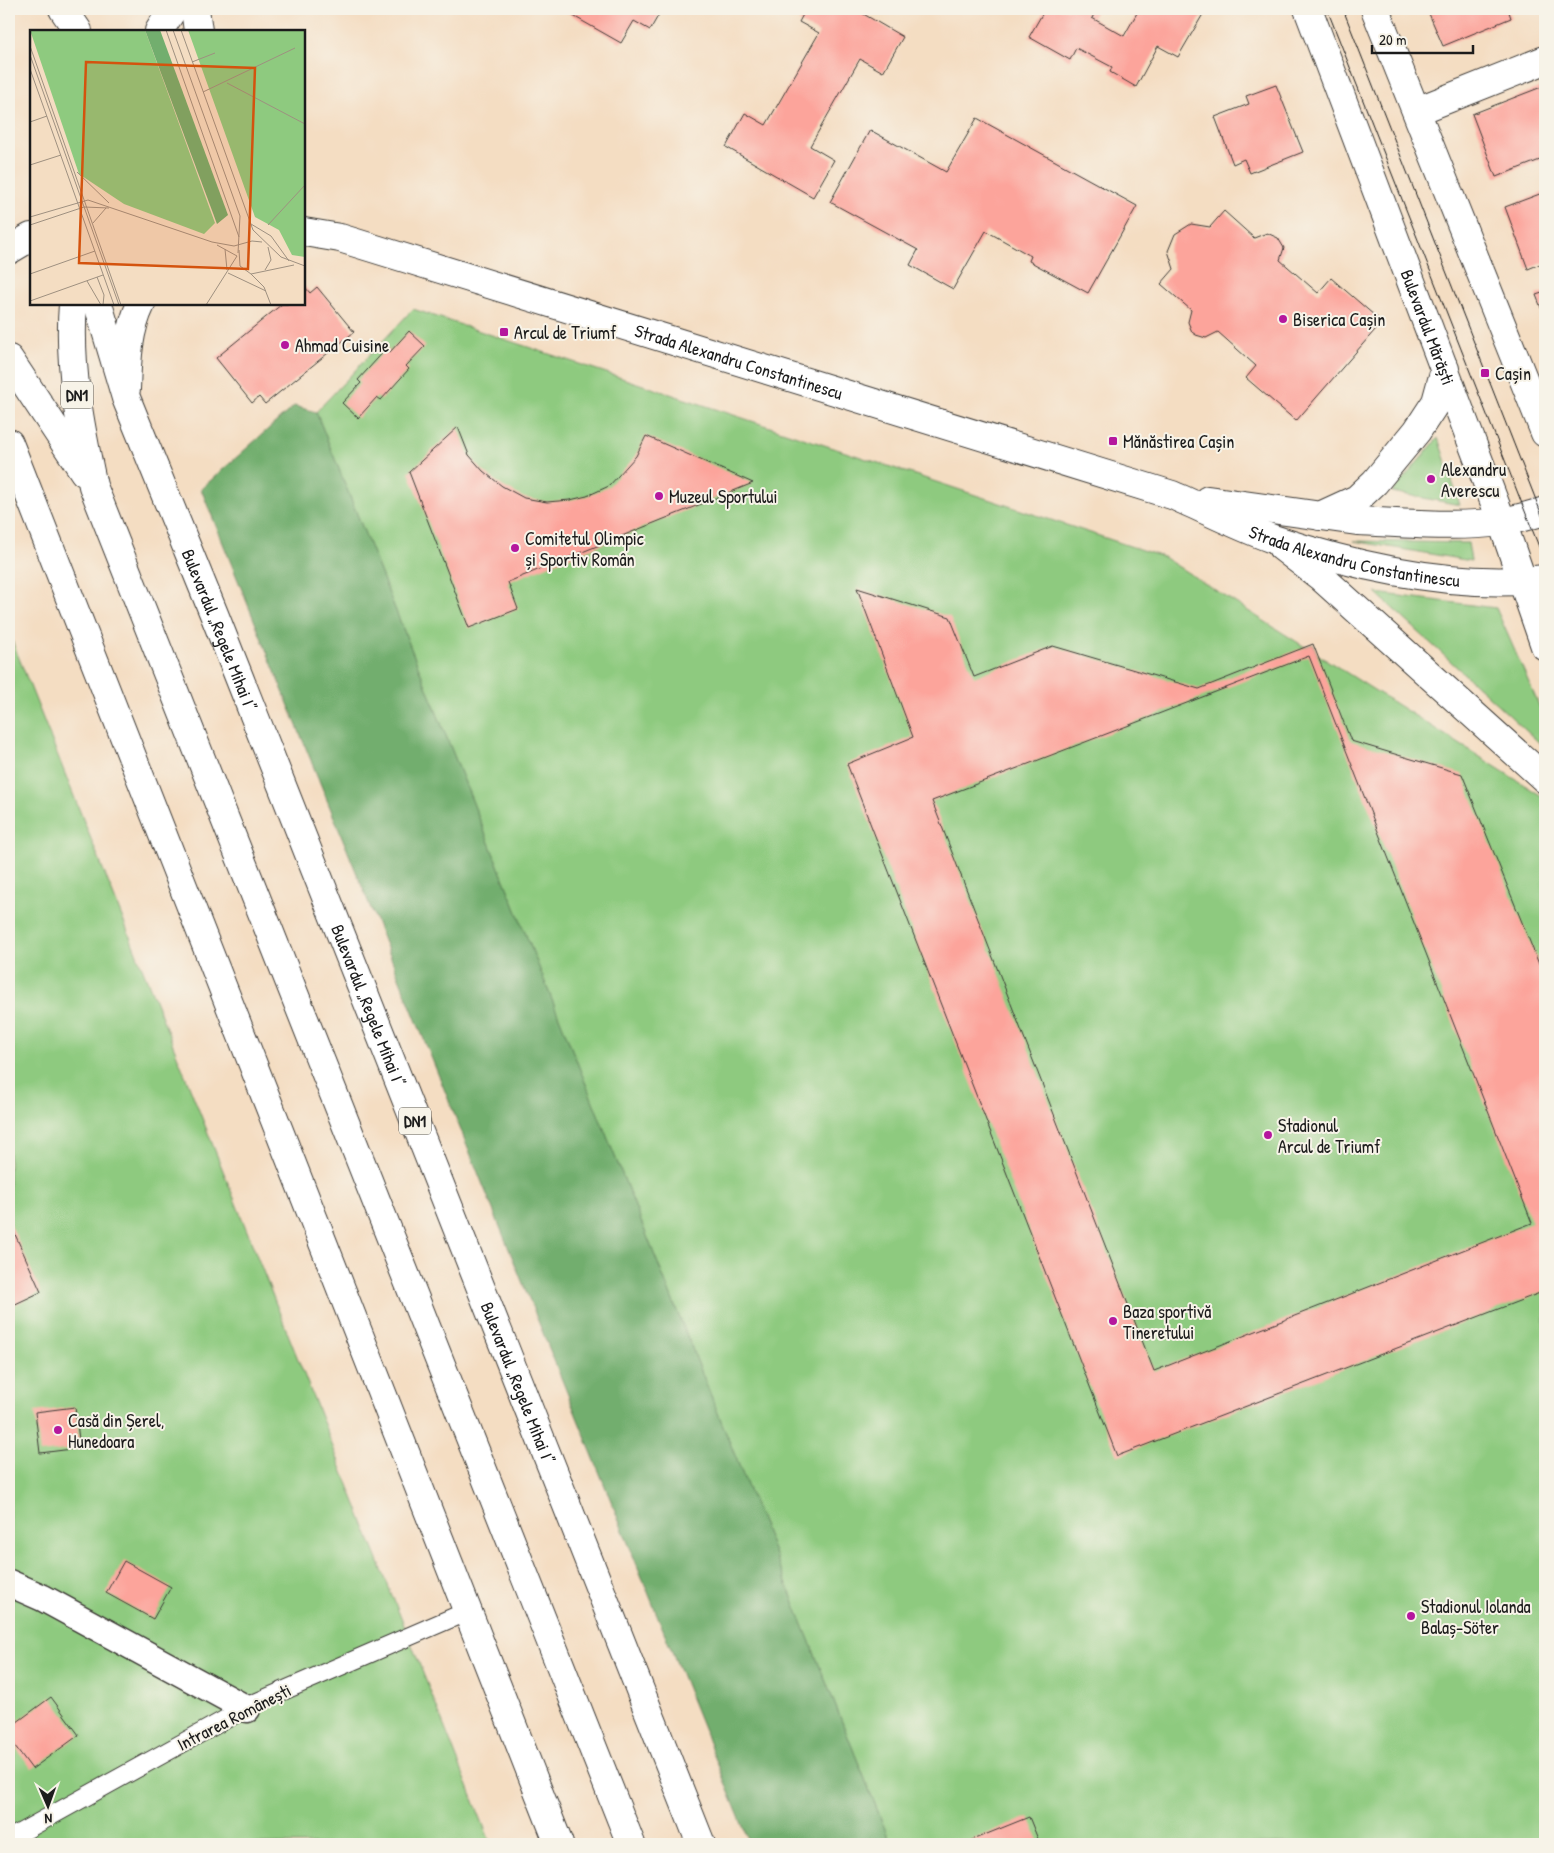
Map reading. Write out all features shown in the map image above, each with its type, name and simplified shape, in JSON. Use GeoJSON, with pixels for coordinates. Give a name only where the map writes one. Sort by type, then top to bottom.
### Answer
{"type":"FeatureCollection","features":[{"type":"Feature","properties":{"kind":"main road"},"geometry":{"type":"LineString","coordinates":[[63,9],[77,30]]}},
{"type":"Feature","properties":{"kind":"main road"},"geometry":{"type":"LineString","coordinates":[[160,30],[173,9]]}},
{"type":"Feature","properties":{"kind":"main road"},"geometry":{"type":"LineString","coordinates":[[195,9],[198,30]]}},
{"type":"Feature","properties":{"kind":"main road","name":"Bulevardul Mărăști"},"geometry":{"type":"LineString","coordinates":[[1308,9],[1502,522],[1534,580],[1545,646]]}},
{"type":"Feature","properties":{"kind":"main road"},"geometry":{"type":"LineString","coordinates":[[1375,9],[1545,433]]}},
{"type":"Feature","properties":{"kind":"main road"},"geometry":{"type":"LineString","coordinates":[[1417,111],[1545,60]]}},
{"type":"Feature","properties":{"kind":"main road"},"geometry":{"type":"LineString","coordinates":[[305,220],[340,238]]}},
{"type":"Feature","properties":{"kind":"main road","name":"Strada Alexandru Constantinescu"},"geometry":{"type":"LineString","coordinates":[[305,232],[340,238],[1172,495],[1271,538],[1339,559],[1405,572],[1491,583],[1534,580]]}},
{"type":"Feature","properties":{"kind":"main road"},"geometry":{"type":"LineString","coordinates":[[9,250],[30,238]]}},
{"type":"Feature","properties":{"kind":"main road","name":"DN1"},"geometry":{"type":"LineString","coordinates":[[73,305],[72,357],[81,431],[93,486],[631,1844]]}},
{"type":"Feature","properties":{"kind":"main road","name":"Bulevardul „Regele Mihai I”"},"geometry":{"type":"LineString","coordinates":[[98,305],[126,398],[229,650],[701,1844]]}},
{"type":"Feature","properties":{"kind":"main road"},"geometry":{"type":"LineString","coordinates":[[126,398],[127,353],[132,329],[141,305]]}},
{"type":"Feature","properties":{"kind":"main road","name":"DN1"},"geometry":{"type":"LineString","coordinates":[[9,358],[93,486]]}},
{"type":"Feature","properties":{"kind":"main road"},"geometry":{"type":"LineString","coordinates":[[1320,516],[1357,499],[1375,482],[1417,431],[1436,402],[1445,369]]}},
{"type":"Feature","properties":{"kind":"main road"},"geometry":{"type":"LineString","coordinates":[[9,443],[558,1844]]}},
{"type":"Feature","properties":{"kind":"main road","name":"Strada Alexandru Constantinescu"},"geometry":{"type":"LineString","coordinates":[[1172,495],[1320,516],[1380,522],[1478,524],[1502,522],[1545,511]]}},
{"type":"Feature","properties":{"kind":"main road"},"geometry":{"type":"LineString","coordinates":[[1271,538],[1322,578],[1545,779]]}},
{"type":"Feature","properties":{"kind":"street"},"geometry":{"type":"LineString","coordinates":[[9,1583],[43,1598],[247,1708]]}},
{"type":"Feature","properties":{"kind":"lane","name":"Intrarea Românești"},"geometry":{"type":"LineString","coordinates":[[9,1839],[247,1708],[468,1611]]}},
{"type":"Feature","properties":{"kind":"green space","name":"Baza sportivă Tineretului"},"geometry":{"type":"Polygon","coordinates":[[[413,309],[1163,557],[1305,647],[1313,644],[1317,654],[1545,798],[1545,1844],[891,1844],[316,412],[413,309]]]}},
{"type":"Feature","properties":{"kind":"green space"},"geometry":{"type":"Polygon","coordinates":[[[294,406],[316,412],[891,1844],[750,1844],[201,489],[294,406]]]}},
{"type":"Feature","properties":{"kind":"green space"},"geometry":{"type":"Polygon","coordinates":[[[1438,438],[1460,505],[1392,492],[1438,438]]]}},
{"type":"Feature","properties":{"kind":"green space"},"geometry":{"type":"Polygon","coordinates":[[[1354,541],[1468,543],[1471,561],[1354,541]]]}},
{"type":"Feature","properties":{"kind":"green space"},"geometry":{"type":"Polygon","coordinates":[[[1376,593],[1496,608],[1545,719],[1545,748],[1376,593]]]}},
{"type":"Feature","properties":{"kind":"green space"},"geometry":{"type":"Polygon","coordinates":[[[9,633],[491,1844],[9,1844],[9,633]]]}},
{"type":"Feature","properties":{"kind":"building"},"geometry":{"type":"Polygon","coordinates":[[[561,9],[662,9],[650,30],[634,21],[621,43],[561,9]]]}},
{"type":"Feature","properties":{"kind":"building"},"geometry":{"type":"Polygon","coordinates":[[[806,9],[862,9],[860,12],[903,37],[883,72],[860,59],[810,146],[834,160],[813,197],[726,147],[745,113],[766,125],[819,33],[799,22],[806,9]]]}},
{"type":"Feature","properties":{"kind":"building"},"geometry":{"type":"Polygon","coordinates":[[[1045,9],[1097,9],[1092,18],[1124,36],[1137,13],[1136,9],[1206,9],[1178,57],[1158,46],[1136,87],[1110,72],[1112,67],[1076,48],[1070,60],[1029,37],[1045,9]]]}},
{"type":"Feature","properties":{"kind":"building"},"geometry":{"type":"Polygon","coordinates":[[[1427,9],[1508,9],[1511,18],[1443,46],[1427,9]]]}},
{"type":"Feature","properties":{"kind":"building"},"geometry":{"type":"Polygon","coordinates":[[[1276,85],[1303,152],[1250,173],[1244,159],[1233,164],[1215,117],[1249,104],[1246,96],[1276,85]]]}},
{"type":"Feature","properties":{"kind":"building"},"geometry":{"type":"Polygon","coordinates":[[[1544,86],[1545,158],[1496,177],[1472,114],[1544,86]]]}},
{"type":"Feature","properties":{"kind":"building"},"geometry":{"type":"Polygon","coordinates":[[[977,118],[1137,206],[1088,293],[1029,261],[1031,256],[986,231],[953,289],[910,265],[918,250],[830,202],[870,130],[946,172],[977,118]]]}},
{"type":"Feature","properties":{"kind":"building"},"geometry":{"type":"Polygon","coordinates":[[[1545,192],[1545,262],[1528,269],[1505,207],[1545,192]]]}},
{"type":"Feature","properties":{"kind":"building","name":"Biserica Cașin"},"geometry":{"type":"Polygon","coordinates":[[[1224,211],[1254,238],[1267,233],[1278,238],[1284,248],[1280,260],[1318,293],[1331,278],[1382,322],[1296,421],[1246,378],[1256,366],[1218,332],[1206,338],[1192,332],[1188,322],[1191,310],[1161,284],[1174,269],[1168,251],[1175,234],[1191,224],[1210,227],[1224,211]]]}},
{"type":"Feature","properties":{"kind":"building","name":"Ahmad Cuisine"},"geometry":{"type":"Polygon","coordinates":[[[305,287],[310,293],[317,287],[354,332],[265,404],[259,397],[252,403],[216,358],[281,305],[305,305],[305,287]]]}},
{"type":"Feature","properties":{"kind":"building"},"geometry":{"type":"Polygon","coordinates":[[[1545,292],[1545,318],[1536,295],[1545,292]]]}},
{"type":"Feature","properties":{"kind":"building"},"geometry":{"type":"Polygon","coordinates":[[[409,331],[425,346],[406,366],[409,369],[381,400],[377,397],[358,418],[342,403],[361,383],[358,380],[387,348],[390,352],[409,331]]]}},
{"type":"Feature","properties":{"kind":"building","name":"Comitetul Olimpic și Sportiv Român"},"geometry":{"type":"Polygon","coordinates":[[[458,427],[469,455],[483,471],[502,486],[524,498],[547,502],[570,500],[587,496],[609,486],[636,456],[646,436],[753,483],[508,582],[518,609],[469,628],[409,472],[458,427]]]}},
{"type":"Feature","properties":{"kind":"building"},"geometry":{"type":"Polygon","coordinates":[[[857,588],[950,617],[974,677],[1053,646],[1199,689],[1313,644],[1351,741],[1462,774],[1545,979],[1545,1291],[1117,1456],[847,764],[913,737],[857,588]],[[1309,656],[932,801],[1154,1371],[1532,1223],[1309,656]]]}},
{"type":"Feature","properties":{"kind":"building"},"geometry":{"type":"Polygon","coordinates":[[[9,1221],[41,1292],[9,1307],[9,1221]]]}},
{"type":"Feature","properties":{"kind":"building","name":"Casă din Șerel, Hunedoara"},"geometry":{"type":"Polygon","coordinates":[[[75,1407],[80,1448],[40,1453],[35,1412],[75,1407]]]}},
{"type":"Feature","properties":{"kind":"building"},"geometry":{"type":"Polygon","coordinates":[[[124,1561],[171,1587],[153,1619],[106,1593],[124,1561]]]}},
{"type":"Feature","properties":{"kind":"building"},"geometry":{"type":"Polygon","coordinates":[[[51,1697],[79,1735],[32,1769],[9,1738],[9,1728],[51,1697]]]}},
{"type":"Feature","properties":{"kind":"building"},"geometry":{"type":"Polygon","coordinates":[[[1029,1817],[1040,1844],[962,1844],[1029,1817]]]}},
{"type":"Feature","properties":{"kind":"tram line"},"geometry":{"type":"LineString","coordinates":[[1327,9],[1545,562]]}},
{"type":"Feature","properties":{"kind":"tram line"},"geometry":{"type":"LineString","coordinates":[[1343,9],[1545,523]]}},
{"type":"Feature","properties":{"kind":"place","name":"Biserica Cașin"},"geometry":{"type":"Point","coordinates":[1283,319]}},
{"type":"Feature","properties":{"kind":"place","name":"Arcul de Triumf"},"geometry":{"type":"Point","coordinates":[504,332]}},
{"type":"Feature","properties":{"kind":"place","name":"Ahmad Cuisine"},"geometry":{"type":"Point","coordinates":[285,345]}},
{"type":"Feature","properties":{"kind":"place","name":"Cașin"},"geometry":{"type":"Point","coordinates":[1485,373]}},
{"type":"Feature","properties":{"kind":"place","name":"Mănăstirea Cașin"},"geometry":{"type":"Point","coordinates":[1113,441]}},
{"type":"Feature","properties":{"kind":"place","name":"Alexandru Averescu"},"geometry":{"type":"Point","coordinates":[1431,479]}},
{"type":"Feature","properties":{"kind":"place","name":"Muzeul Sportului"},"geometry":{"type":"Point","coordinates":[659,496]}},
{"type":"Feature","properties":{"kind":"place","name":"Comitetul Olimpic și Sportiv Român"},"geometry":{"type":"Point","coordinates":[515,548]}},
{"type":"Feature","properties":{"kind":"place","name":"Stadionul Arcul de Triumf"},"geometry":{"type":"Point","coordinates":[1268,1135]}},
{"type":"Feature","properties":{"kind":"place","name":"Baza sportivă Tineretului"},"geometry":{"type":"Point","coordinates":[1113,1321]}},
{"type":"Feature","properties":{"kind":"place","name":"Casă din Șerel, Hunedoara"},"geometry":{"type":"Point","coordinates":[58,1430]}},
{"type":"Feature","properties":{"kind":"place","name":"Stadionul Iolanda Balaș-Söter"},"geometry":{"type":"Point","coordinates":[1411,1616]}}]}
